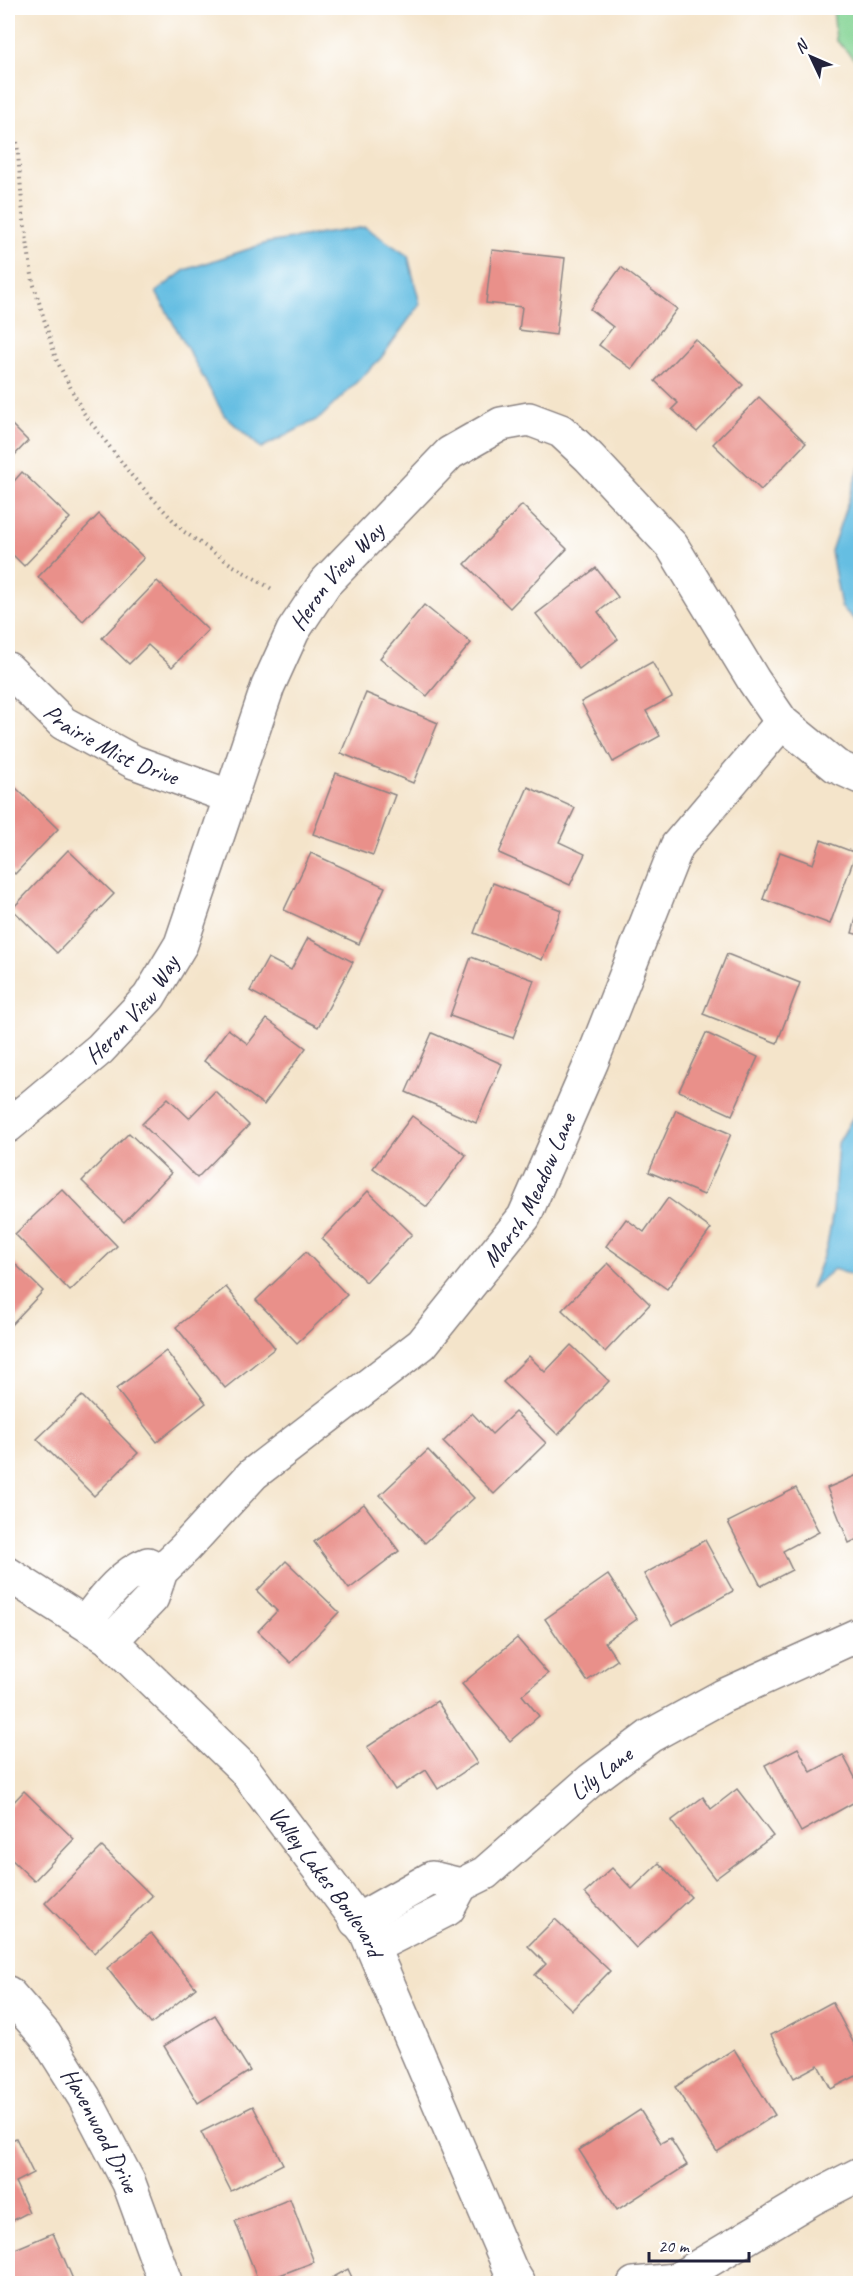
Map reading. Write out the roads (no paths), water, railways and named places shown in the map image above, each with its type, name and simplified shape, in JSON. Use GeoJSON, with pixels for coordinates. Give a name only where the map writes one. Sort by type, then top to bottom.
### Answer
{"type":"FeatureCollection","features":[{"type":"Feature","properties":{"kind":"street","name":"Heron View Way"},"geometry":{"type":"LineString","coordinates":[[8,1126],[100,1049],[149,997],[181,944],[268,686],[293,631],[325,583],[450,453],[501,424],[528,419],[561,431],[590,457],[672,546],[754,681],[782,722],[836,766],[861,777]]}},
{"type":"Feature","properties":{"kind":"street","name":"Prairie Mist Drive"},"geometry":{"type":"LineString","coordinates":[[8,669],[63,723],[134,762],[231,796]]}},
{"type":"Feature","properties":{"kind":"street","name":"Marsh Meadow Lane"},"geometry":{"type":"LineString","coordinates":[[98,1632],[106,1597],[134,1569],[148,1563],[161,1571],[253,1474],[422,1344],[524,1218],[592,1061],[677,846],[782,722]]}},
{"type":"Feature","properties":{"kind":"street","name":"Valley Lakes Boulevard"},"geometry":{"type":"LineString","coordinates":[[8,1574],[98,1632],[244,1769],[365,1934],[511,2271],[519,2283]]}},
{"type":"Feature","properties":{"kind":"street","name":"Lily Lane"},"geometry":{"type":"LineString","coordinates":[[365,1934],[432,1878],[461,1885],[485,1873],[591,1780],[650,1736],[723,1696],[861,1634]]}},
{"type":"Feature","properties":{"kind":"street","name":"Havenwood Drive"},"geometry":{"type":"LineString","coordinates":[[8,1993],[45,2035],[84,2097],[129,2183],[165,2283]]}},
{"type":"Feature","properties":{"kind":"street"},"geometry":{"type":"LineString","coordinates":[[634,2283],[676,2282],[811,2199],[861,2174]]}},
{"type":"Feature","properties":{"kind":"water"},"geometry":{"type":"Polygon","coordinates":[[[365,227],[408,256],[420,304],[381,358],[320,418],[261,448],[224,415],[156,292],[185,270],[267,243],[365,227]]]}},
{"type":"Feature","properties":{"kind":"water"},"geometry":{"type":"Polygon","coordinates":[[[860,466],[860,625],[841,607],[831,551],[860,466]]]}},
{"type":"Feature","properties":{"kind":"water"},"geometry":{"type":"Polygon","coordinates":[[[860,1105],[860,1278],[834,1269],[811,1288],[827,1246],[833,1211],[838,1143],[860,1105]]]}}]}
